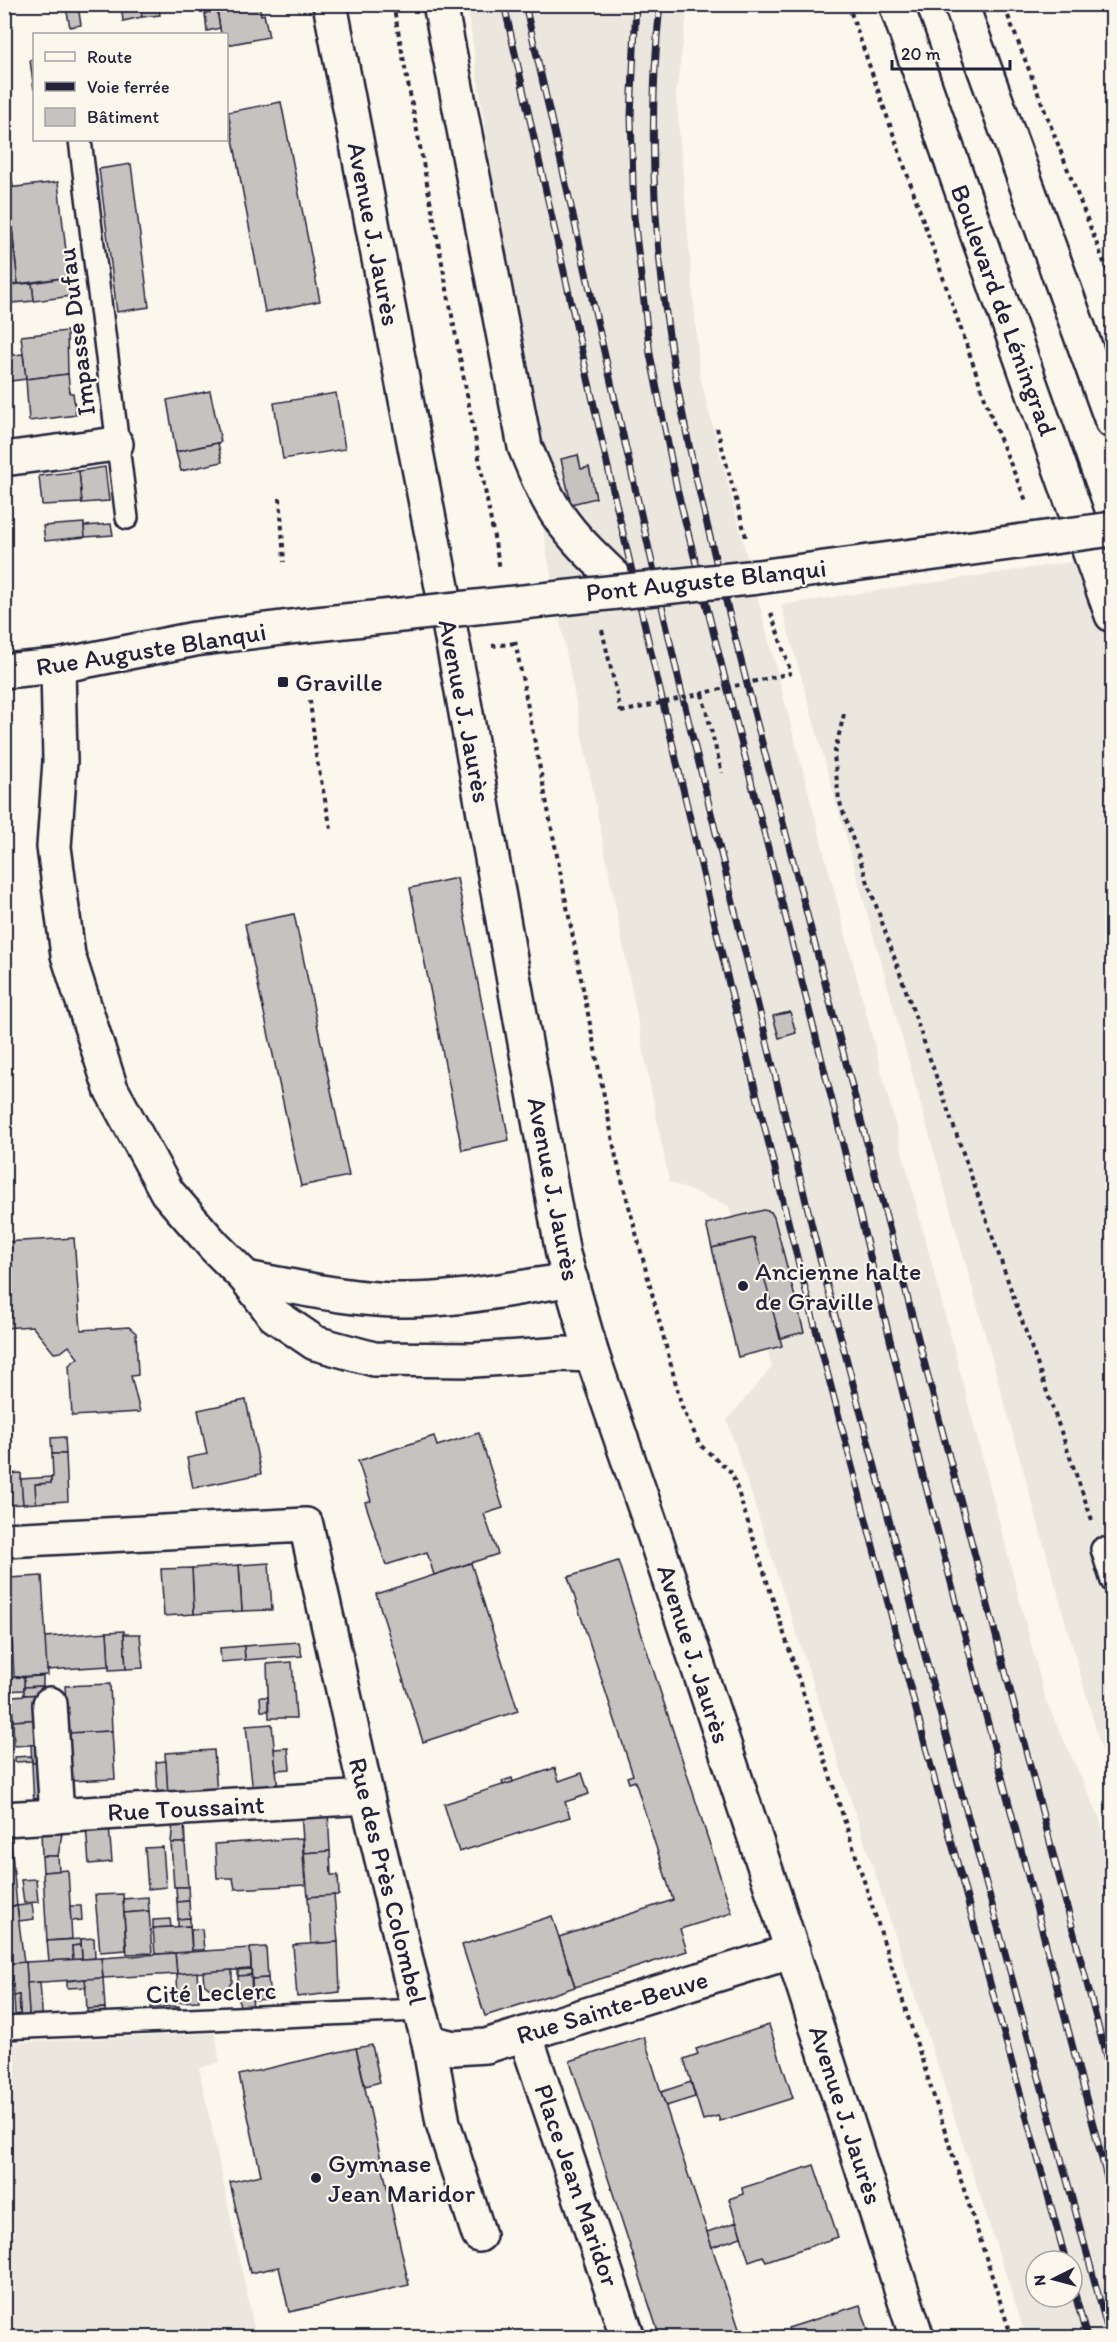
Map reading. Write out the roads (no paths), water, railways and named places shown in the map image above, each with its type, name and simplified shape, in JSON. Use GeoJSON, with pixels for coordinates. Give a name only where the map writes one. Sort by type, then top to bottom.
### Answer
{"type":"FeatureCollection","features":[{"type":"Feature","properties":{"kind":"street","name":"Avenue J. Jaurès"},"geometry":{"type":"LineString","coordinates":[[330,4],[462,691],[563,1254],[592,1355],[793,1952],[917,2337]]}},
{"type":"Feature","properties":{"kind":"street"},"geometry":{"type":"LineString","coordinates":[[440,4],[525,447],[559,518],[583,546],[627,589]]}},
{"type":"Feature","properties":{"kind":"street","name":"Boulevard de Léningrad"},"geometry":{"type":"LineString","coordinates":[[896,4],[1113,615]]}},
{"type":"Feature","properties":{"kind":"street"},"geometry":{"type":"LineString","coordinates":[[961,4],[1113,421]]}},
{"type":"Feature","properties":{"kind":"street"},"geometry":{"type":"LineString","coordinates":[[4,459],[116,444]]}},
{"type":"Feature","properties":{"kind":"street","name":"Pont Auguste Blanqui"},"geometry":{"type":"LineString","coordinates":[[298,626],[627,589],[758,577],[1113,529]]}},
{"type":"Feature","properties":{"kind":"street","name":"Rue Auguste Blanqui"},"geometry":{"type":"LineString","coordinates":[[4,671],[58,666],[195,639],[298,626]]}},
{"type":"Feature","properties":{"kind":"street"},"geometry":{"type":"LineString","coordinates":[[58,666],[60,761],[54,847],[68,955],[111,1089],[167,1192],[214,1246],[246,1278],[274,1315],[315,1343],[374,1359],[474,1360],[563,1354],[592,1355]]}},
{"type":"Feature","properties":{"kind":"street"},"geometry":{"type":"LineString","coordinates":[[246,1278],[330,1293],[401,1300],[458,1297],[571,1280]]}},
{"type":"Feature","properties":{"kind":"street","name":"Rue des Près Colombel"},"geometry":{"type":"LineString","coordinates":[[4,1540],[306,1526],[367,1797],[419,2010],[429,2042],[443,2123],[478,2235]]}},
{"type":"Feature","properties":{"kind":"street"},"geometry":{"type":"LineString","coordinates":[[50,1704],[57,1816]]}},
{"type":"Feature","properties":{"kind":"street","name":"Rue Toussaint"},"geometry":{"type":"LineString","coordinates":[[4,1819],[367,1797]]}},
{"type":"Feature","properties":{"kind":"street","name":"Rue Sainte-Beuve"},"geometry":{"type":"LineString","coordinates":[[429,2042],[454,2048],[486,2046],[793,1952]]}},
{"type":"Feature","properties":{"kind":"street","name":"Place Jean Maridor"},"geometry":{"type":"LineString","coordinates":[[525,2034],[628,2337]]}},
{"type":"Feature","properties":{"kind":"lane","name":"Impasse Dufau"},"geometry":{"type":"LineString","coordinates":[[80,141],[127,518]]}},
{"type":"Feature","properties":{"kind":"lane"},"geometry":{"type":"LineString","coordinates":[[1102,1549],[1113,1581]]}},
{"type":"Feature","properties":{"kind":"lane","name":"Cité Leclerc"},"geometry":{"type":"LineString","coordinates":[[4,2028],[419,2010]]}},
{"type":"Feature","properties":{"kind":"railway"},"geometry":{"type":"LineString","coordinates":[[504,4],[615,499],[728,980],[799,1265],[934,1778],[1063,2249]]}},
{"type":"Feature","properties":{"kind":"railway"},"geometry":{"type":"LineString","coordinates":[[525,4],[681,690],[820,1259],[956,1773],[1110,2338]]}},
{"type":"Feature","properties":{"kind":"railway"},"geometry":{"type":"LineString","coordinates":[[636,4],[631,116],[634,217],[650,354],[677,489],[837,1120],[920,1464],[1112,2197]]}},
{"type":"Feature","properties":{"kind":"railway"},"geometry":{"type":"LineString","coordinates":[[660,4],[654,104],[655,205],[668,327],[687,437],[753,708],[1112,2079]]}},
{"type":"Feature","properties":{"kind":"railway"},"geometry":{"type":"LineString","coordinates":[[1079,2309],[1087,2338]]}},
{"type":"Feature","properties":{"kind":"place","name":"Graville"},"geometry":{"type":"Point","coordinates":[283,682]}},
{"type":"Feature","properties":{"kind":"place","name":"Ancienne halte de Graville"},"geometry":{"type":"Point","coordinates":[743,1286]}},
{"type":"Feature","properties":{"kind":"place","name":"Gymnase Jean Maridor"},"geometry":{"type":"Point","coordinates":[316,2178]}}]}
